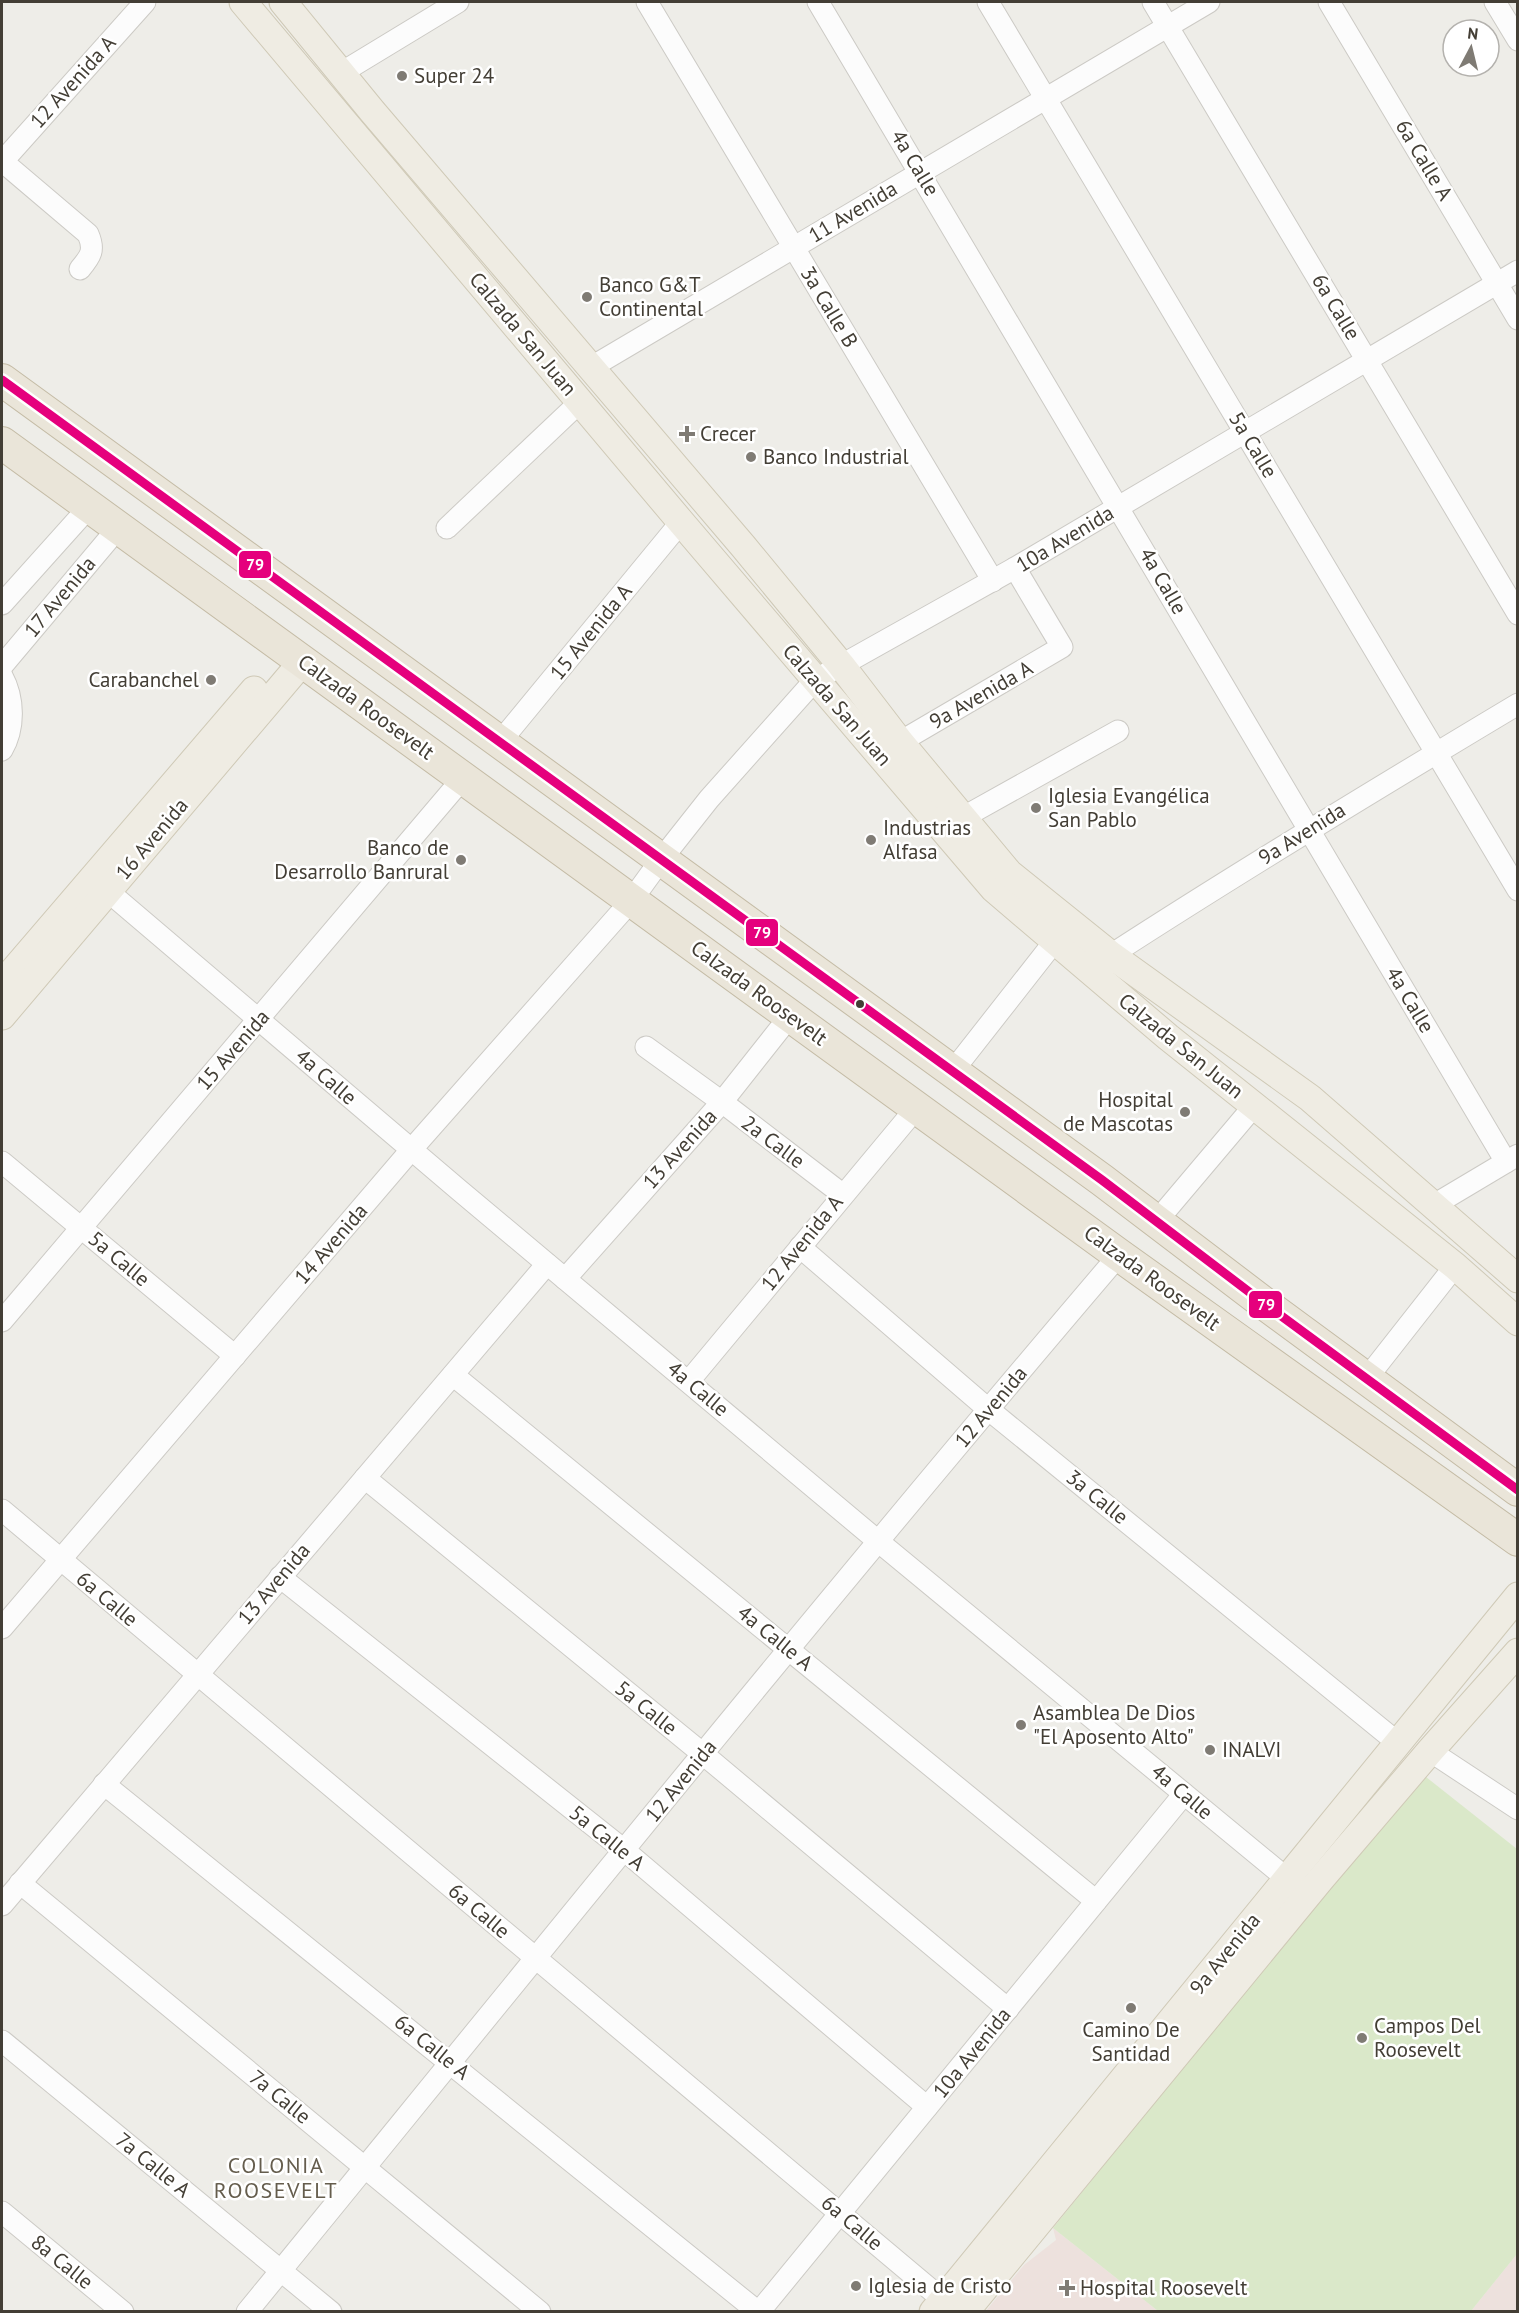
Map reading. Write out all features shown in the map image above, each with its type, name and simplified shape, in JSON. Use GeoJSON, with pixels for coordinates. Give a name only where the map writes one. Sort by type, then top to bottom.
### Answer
{"type":"FeatureCollection","features":[{"type":"Feature","properties":{"kind":"highway"},"geometry":{"type":"LineString","coordinates":[[2,380],[952,1072],[1518,1490]]}},
{"type":"Feature","properties":{"kind":"highway","name":"Calzada Roosevelt"},"geometry":{"type":"LineString","coordinates":[[2,443],[631,902],[1518,1540]]}},
{"type":"Feature","properties":{"kind":"main road","name":"Calzada San Juan"},"geometry":{"type":"LineString","coordinates":[[243,2],[994,889],[1054,942],[1104,966],[1310,1098],[1518,1279]]}},
{"type":"Feature","properties":{"kind":"main road","name":"Calzada San Juan"},"geometry":{"type":"LineString","coordinates":[[283,2],[842,665],[900,742],[1009,873],[1104,966],[1254,1106],[1455,1266],[1518,1322]]}},
{"type":"Feature","properties":{"kind":"main road","name":"16 Avenida"},"geometry":{"type":"LineString","coordinates":[[2,984],[100,884],[295,656]]}},
{"type":"Feature","properties":{"kind":"main road","name":"16 Avenida"},"geometry":{"type":"LineString","coordinates":[[2,1016],[100,884]]}},
{"type":"Feature","properties":{"kind":"main road","name":"9a Avenida"},"geometry":{"type":"LineString","coordinates":[[950,2309],[1287,1879],[1518,1596]]}},
{"type":"Feature","properties":{"kind":"main road","name":"9a Avenida"},"geometry":{"type":"LineString","coordinates":[[950,2309],[1430,1751],[1518,1652]]}},
{"type":"Feature","properties":{"kind":"street","name":"12 Avenida A"},"geometry":{"type":"LineString","coordinates":[[2,161],[144,2]]}},
{"type":"Feature","properties":{"kind":"street"},"geometry":{"type":"LineString","coordinates":[[341,72],[458,2]]}},
{"type":"Feature","properties":{"kind":"street","name":"3a Calle B"},"geometry":{"type":"LineString","coordinates":[[647,2],[993,581]]}},
{"type":"Feature","properties":{"kind":"street","name":"4a Calle"},"geometry":{"type":"LineString","coordinates":[[818,2],[1308,829],[1512,1158]]}},
{"type":"Feature","properties":{"kind":"street","name":"5a Calle"},"geometry":{"type":"LineString","coordinates":[[988,2],[1518,890]]}},
{"type":"Feature","properties":{"kind":"street","name":"6a Calle"},"geometry":{"type":"LineString","coordinates":[[1153,2],[1518,614]]}},
{"type":"Feature","properties":{"kind":"street","name":"11 Avenida"},"geometry":{"type":"LineString","coordinates":[[590,368],[1209,2]]}},
{"type":"Feature","properties":{"kind":"street","name":"6a Calle A"},"geometry":{"type":"LineString","coordinates":[[1329,2],[1518,319]]}},
{"type":"Feature","properties":{"kind":"street"},"geometry":{"type":"LineString","coordinates":[[1495,2],[1518,40]]}},
{"type":"Feature","properties":{"kind":"street"},"geometry":{"type":"LineString","coordinates":[[2,161],[88,234],[93,246],[91,256],[80,269]]}},
{"type":"Feature","properties":{"kind":"street","name":"10a Avenida"},"geometry":{"type":"LineString","coordinates":[[660,861],[709,800],[815,680],[993,581],[1518,271]]}},
{"type":"Feature","properties":{"kind":"street"},"geometry":{"type":"LineString","coordinates":[[447,528],[580,402]]}},
{"type":"Feature","properties":{"kind":"street"},"geometry":{"type":"LineString","coordinates":[[2,604],[89,507]]}},
{"type":"Feature","properties":{"kind":"street","name":"15 Avenida A"},"geometry":{"type":"LineString","coordinates":[[500,742],[681,522]]}},
{"type":"Feature","properties":{"kind":"street","name":"17 Avenida"},"geometry":{"type":"LineString","coordinates":[[2,666],[118,528]]}},
{"type":"Feature","properties":{"kind":"street","name":"9a Avenida A"},"geometry":{"type":"LineString","coordinates":[[900,742],[1062,647],[1015,568]]}},
{"type":"Feature","properties":{"kind":"street"},"geometry":{"type":"LineString","coordinates":[[2,676],[9,688],[12,712],[6,742],[2,750]]}},
{"type":"Feature","properties":{"kind":"street","name":"9a Avenida"},"geometry":{"type":"LineString","coordinates":[[1104,966],[1308,829],[1518,704]]}},
{"type":"Feature","properties":{"kind":"street"},"geometry":{"type":"LineString","coordinates":[[962,818],[1118,731]]}},
{"type":"Feature","properties":{"kind":"street","name":"15 Avenida"},"geometry":{"type":"LineString","coordinates":[[2,1321],[463,778]]}},
{"type":"Feature","properties":{"kind":"street","name":"14 Avenida"},"geometry":{"type":"LineString","coordinates":[[2,1628],[411,1150],[631,902],[660,861]]}},
{"type":"Feature","properties":{"kind":"street","name":"4a Calle"},"geometry":{"type":"LineString","coordinates":[[100,884],[411,1150],[879,1542],[1307,1896]]}},
{"type":"Feature","properties":{"kind":"street"},"geometry":{"type":"LineString","coordinates":[[952,1072],[1054,942]]}},
{"type":"Feature","properties":{"kind":"street","name":"13 Avenida"},"geometry":{"type":"LineString","coordinates":[[565,1279],[722,1102],[790,1016]]}},
{"type":"Feature","properties":{"kind":"street","name":"2a Calle"},"geometry":{"type":"LineString","coordinates":[[646,1047],[842,1194]]}},
{"type":"Feature","properties":{"kind":"street"},"geometry":{"type":"LineString","coordinates":[[1156,1222],[1254,1106]]}},
{"type":"Feature","properties":{"kind":"street","name":"12 Avenida A"},"geometry":{"type":"LineString","coordinates":[[689,1381],[801,1247],[842,1194],[917,1107]]}},
{"type":"Feature","properties":{"kind":"street"},"geometry":{"type":"LineString","coordinates":[[1434,1205],[1512,1158]]}},
{"type":"Feature","properties":{"kind":"street","name":"5a Calle"},"geometry":{"type":"LineString","coordinates":[[2,1162],[235,1356]]}},
{"type":"Feature","properties":{"kind":"street","name":"3a Calle"},"geometry":{"type":"LineString","coordinates":[[801,1247],[988,1409],[1398,1743]]}},
{"type":"Feature","properties":{"kind":"street","name":"12 Avenida"},"geometry":{"type":"LineString","coordinates":[[247,2312],[703,1754],[988,1409],[1119,1255]]}},
{"type":"Feature","properties":{"kind":"street","name":"13 Avenida"},"geometry":{"type":"LineString","coordinates":[[2,1905],[548,1264]]}},
{"type":"Feature","properties":{"kind":"street"},"geometry":{"type":"LineString","coordinates":[[1367,1378],[1455,1266]]}},
{"type":"Feature","properties":{"kind":"street","name":"4a Calle A"},"geometry":{"type":"LineString","coordinates":[[453,1375],[1096,1901]]}},
{"type":"Feature","properties":{"kind":"street","name":"5a Calle"},"geometry":{"type":"LineString","coordinates":[[365,1478],[703,1754],[1008,2009]]}},
{"type":"Feature","properties":{"kind":"street","name":"6a Calle"},"geometry":{"type":"LineString","coordinates":[[2,1510],[840,2213],[950,2309]]}},
{"type":"Feature","properties":{"kind":"street","name":"5a Calle A"},"geometry":{"type":"LineString","coordinates":[[280,1577],[624,1850],[927,2107]]}},
{"type":"Feature","properties":{"kind":"street"},"geometry":{"type":"LineString","coordinates":[[1430,1751],[1518,1809]]}},
{"type":"Feature","properties":{"kind":"street","name":"6a Calle A"},"geometry":{"type":"LineString","coordinates":[[104,1784],[759,2312]]}},
{"type":"Feature","properties":{"kind":"street","name":"10a Avenida"},"geometry":{"type":"LineString","coordinates":[[759,2312],[1184,1794]]}},
{"type":"Feature","properties":{"kind":"street","name":"7a Calle"},"geometry":{"type":"LineString","coordinates":[[20,1883],[540,2312]]}},
{"type":"Feature","properties":{"kind":"street","name":"7a Calle A"},"geometry":{"type":"LineString","coordinates":[[2,2041],[331,2312]]}},
{"type":"Feature","properties":{"kind":"street","name":"8a Calle"},"geometry":{"type":"LineString","coordinates":[[2,2212],[123,2312]]}},
{"type":"Feature","properties":{"kind":"shaded area","name":"Hospital Roosevelt"},"geometry":{"type":"Polygon","coordinates":[[[1053,2228],[1158,2311],[985,2312],[1024,2265],[1056,2240],[1053,2228]]]}},
{"type":"Feature","properties":{"kind":"shaded area"},"geometry":{"type":"Polygon","coordinates":[[[1517,2254],[1517,2311],[1471,2311],[1517,2254]]]}},
{"type":"Feature","properties":{"kind":"green space","name":"Campos Del Roosevelt"},"geometry":{"type":"Polygon","coordinates":[[[1421,1773],[1517,1849],[1517,2254],[1471,2311],[1158,2311],[1053,2228],[1421,1773]]]}},
{"type":"Feature","properties":{"kind":"transit line","name":"79"},"geometry":{"type":"LineString","coordinates":[[2,380],[1102,1180],[1265,1304],[1518,1490]]}},
{"type":"Feature","properties":{"kind":"place","name":"Super 24"},"geometry":{"type":"Point","coordinates":[402,76]}},
{"type":"Feature","properties":{"kind":"place","name":"Banco G&T Continental"},"geometry":{"type":"Point","coordinates":[587,297]}},
{"type":"Feature","properties":{"kind":"place","name":"Crecer"},"geometry":{"type":"Point","coordinates":[687,434]}},
{"type":"Feature","properties":{"kind":"place","name":"Banco Industrial"},"geometry":{"type":"Point","coordinates":[751,457]}},
{"type":"Feature","properties":{"kind":"place","name":"Carabanchel"},"geometry":{"type":"Point","coordinates":[211,680]}},
{"type":"Feature","properties":{"kind":"place","name":"Iglesia Evangélica San Pablo"},"geometry":{"type":"Point","coordinates":[1036,808]}},
{"type":"Feature","properties":{"kind":"place","name":"Industrias Alfasa"},"geometry":{"type":"Point","coordinates":[871,840]}},
{"type":"Feature","properties":{"kind":"place","name":"Banco de Desarrollo Banrural"},"geometry":{"type":"Point","coordinates":[461,860]}},
{"type":"Feature","properties":{"kind":"place","name":"Hospital de Mascotas"},"geometry":{"type":"Point","coordinates":[1185,1112]}},
{"type":"Feature","properties":{"kind":"place","name":"Asamblea De Dios \"El Aposento Alto\""},"geometry":{"type":"Point","coordinates":[1021,1725]}},
{"type":"Feature","properties":{"kind":"place","name":"INALVI"},"geometry":{"type":"Point","coordinates":[1210,1750]}},
{"type":"Feature","properties":{"kind":"place","name":"Camino De Santidad"},"geometry":{"type":"Point","coordinates":[1131,2008]}},
{"type":"Feature","properties":{"kind":"place","name":"Campos Del Roosevelt"},"geometry":{"type":"Point","coordinates":[1362,2038]}},
{"type":"Feature","properties":{"kind":"place","name":"Iglesia de Cristo"},"geometry":{"type":"Point","coordinates":[856,2286]}},
{"type":"Feature","properties":{"kind":"place","name":"Hospital Roosevelt"},"geometry":{"type":"Point","coordinates":[1067,2288]}},
{"type":"Feature","properties":{"kind":"district","name":"COLONIA ROOSEVELT"},"geometry":{"type":"Point","coordinates":[276,2178]}}]}
